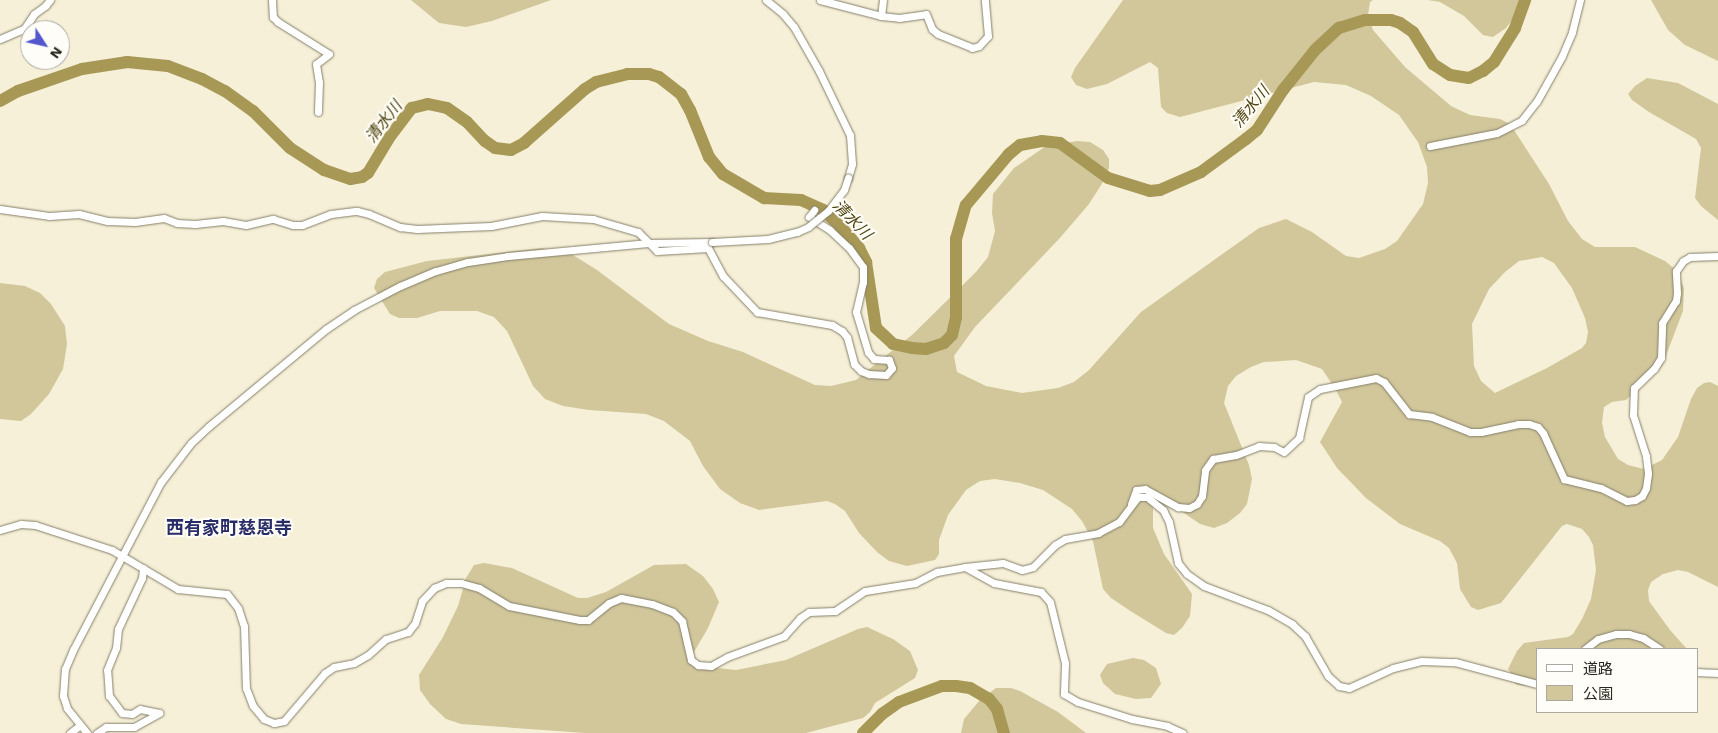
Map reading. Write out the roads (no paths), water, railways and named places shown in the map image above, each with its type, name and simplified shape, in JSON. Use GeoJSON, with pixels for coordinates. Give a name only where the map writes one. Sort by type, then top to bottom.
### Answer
{"type":"FeatureCollection","features":[{"type":"Feature","properties":{"kind":"street"},"geometry":{"type":"LineString","coordinates":[[0,40],[24,29],[34,14],[50,0]]}},
{"type":"Feature","properties":{"kind":"street"},"geometry":{"type":"LineString","coordinates":[[272,0],[274,17],[278,22],[328,54],[316,64],[319,82],[318,112]]}},
{"type":"Feature","properties":{"kind":"street"},"geometry":{"type":"LineString","coordinates":[[87,733],[67,708],[63,696],[65,669],[122,554],[161,482],[191,443],[318,335],[354,310],[400,286],[468,262],[508,256],[648,243],[768,239],[802,230],[828,210],[844,190],[848,178],[852,164],[850,135],[819,71],[794,27],[783,14],[766,0]]}},
{"type":"Feature","properties":{"kind":"street"},"geometry":{"type":"LineString","coordinates":[[820,0],[881,16],[899,18],[926,14],[932,29],[938,34],[972,48],[979,46],[988,36],[985,0]]}},
{"type":"Feature","properties":{"kind":"street"},"geometry":{"type":"LineString","coordinates":[[881,16],[883,0]]}},
{"type":"Feature","properties":{"kind":"street"},"geometry":{"type":"LineString","coordinates":[[1430,146],[1497,133],[1522,120],[1537,101],[1562,56],[1572,32],[1580,0]]}},
{"type":"Feature","properties":{"kind":"street"},"geometry":{"type":"LineString","coordinates":[[0,209],[49,216],[79,214],[108,221],[135,222],[164,218],[177,223],[195,224],[223,221],[246,225],[273,219],[293,225],[302,225],[331,214],[357,211],[400,227],[417,229],[491,226],[542,216],[571,216],[593,219],[638,232],[658,251],[708,248],[723,276],[757,312],[832,325],[842,331],[847,337],[854,364],[861,371],[869,374],[886,375],[892,368],[889,360],[874,358],[868,352],[856,312],[863,282],[863,267],[849,248],[830,230],[809,217],[814,210]]}},
{"type":"Feature","properties":{"kind":"street"},"geometry":{"type":"LineString","coordinates":[[1131,507],[1136,490],[1145,489],[1178,507],[1188,508],[1197,504],[1202,496],[1205,470],[1214,459],[1236,455],[1259,446],[1274,447],[1284,452],[1299,438],[1308,397],[1320,388],[1376,378],[1384,382],[1409,414],[1432,417],[1470,432],[1482,432],[1518,424],[1529,424],[1538,427],[1543,433],[1564,479],[1601,488],[1628,501],[1635,500],[1642,496],[1646,488],[1648,473],[1646,456],[1633,415],[1634,388],[1654,369],[1661,358],[1662,323],[1676,301],[1676,271],[1683,261],[1690,257],[1718,256]]}},
{"type":"Feature","properties":{"kind":"street"},"geometry":{"type":"LineString","coordinates":[[0,530],[21,524],[35,525],[122,554],[178,589],[226,594],[233,600],[242,616],[246,688],[253,706],[264,719],[274,723],[284,720],[325,673],[334,667],[354,663],[368,656],[386,639],[408,632],[414,623],[422,600],[434,588],[446,583],[461,583],[479,588],[509,606],[580,620],[588,620],[608,602],[620,598],[652,604],[673,612],[682,621],[691,660],[698,664],[711,666],[727,657],[784,636],[800,618],[809,612],[835,611],[865,591],[915,583],[937,572],[965,567],[1003,563],[1022,570],[1033,567],[1065,539],[1098,533],[1119,522],[1138,497],[1147,497],[1157,503],[1169,522],[1178,564],[1187,574],[1204,586],[1268,610],[1292,624],[1305,636],[1328,676],[1339,686],[1348,688],[1393,668],[1422,661],[1456,662],[1536,684]]}},
{"type":"Feature","properties":{"kind":"street"},"geometry":{"type":"LineString","coordinates":[[965,567],[994,583],[1041,592],[1050,602],[1056,634],[1065,663],[1064,694],[1078,702],[1132,719],[1167,726],[1183,733]]}},
{"type":"Feature","properties":{"kind":"street"},"geometry":{"type":"LineString","coordinates":[[97,733],[106,727],[134,727],[159,713],[140,709],[132,714],[122,713],[109,696],[107,670],[116,648],[118,629],[142,578],[144,568]]}},
{"type":"Feature","properties":{"kind":"street"},"geometry":{"type":"LineString","coordinates":[[1586,648],[1598,639],[1608,635],[1629,634],[1644,638],[1659,648]]}},
{"type":"Feature","properties":{"kind":"street"},"geometry":{"type":"LineString","coordinates":[[1698,672],[1718,673]]}},
{"type":"Feature","properties":{"kind":"street"},"geometry":{"type":"LineString","coordinates":[[70,733],[80,726]]}},
{"type":"Feature","properties":{"kind":"waterway","name":"清水川"},"geometry":{"type":"LineString","coordinates":[[0,101],[18,91],[82,69],[127,62],[168,66],[202,79],[225,91],[253,111],[290,148],[324,170],[350,179],[362,177],[368,173],[389,138],[412,108],[428,104],[447,108],[467,122],[485,141],[495,148],[511,150],[524,143],[585,89],[596,82],[627,74],[649,74],[659,77],[681,94],[690,110],[709,157],[723,174],[764,198],[801,200],[823,210],[841,227],[859,248],[866,262],[876,328],[893,344],[926,349],[944,343],[952,335],[956,318],[956,239],[966,205],[1009,154],[1020,145],[1042,141],[1060,143],[1108,178],[1150,191],[1160,190],[1201,172],[1257,130],[1283,90],[1315,50],[1339,28],[1365,20],[1391,20],[1400,23],[1413,32],[1433,64],[1450,75],[1469,78],[1483,71],[1494,62],[1515,28],[1525,0]]}},
{"type":"Feature","properties":{"kind":"waterway"},"geometry":{"type":"LineString","coordinates":[[863,733],[882,714],[899,702],[942,686],[970,688],[989,699],[997,709],[1004,733]]}},
{"type":"Feature","properties":{"kind":"district","name":"西有家町慈恩寺"},"geometry":{"type":"Point","coordinates":[229,528]}}]}
